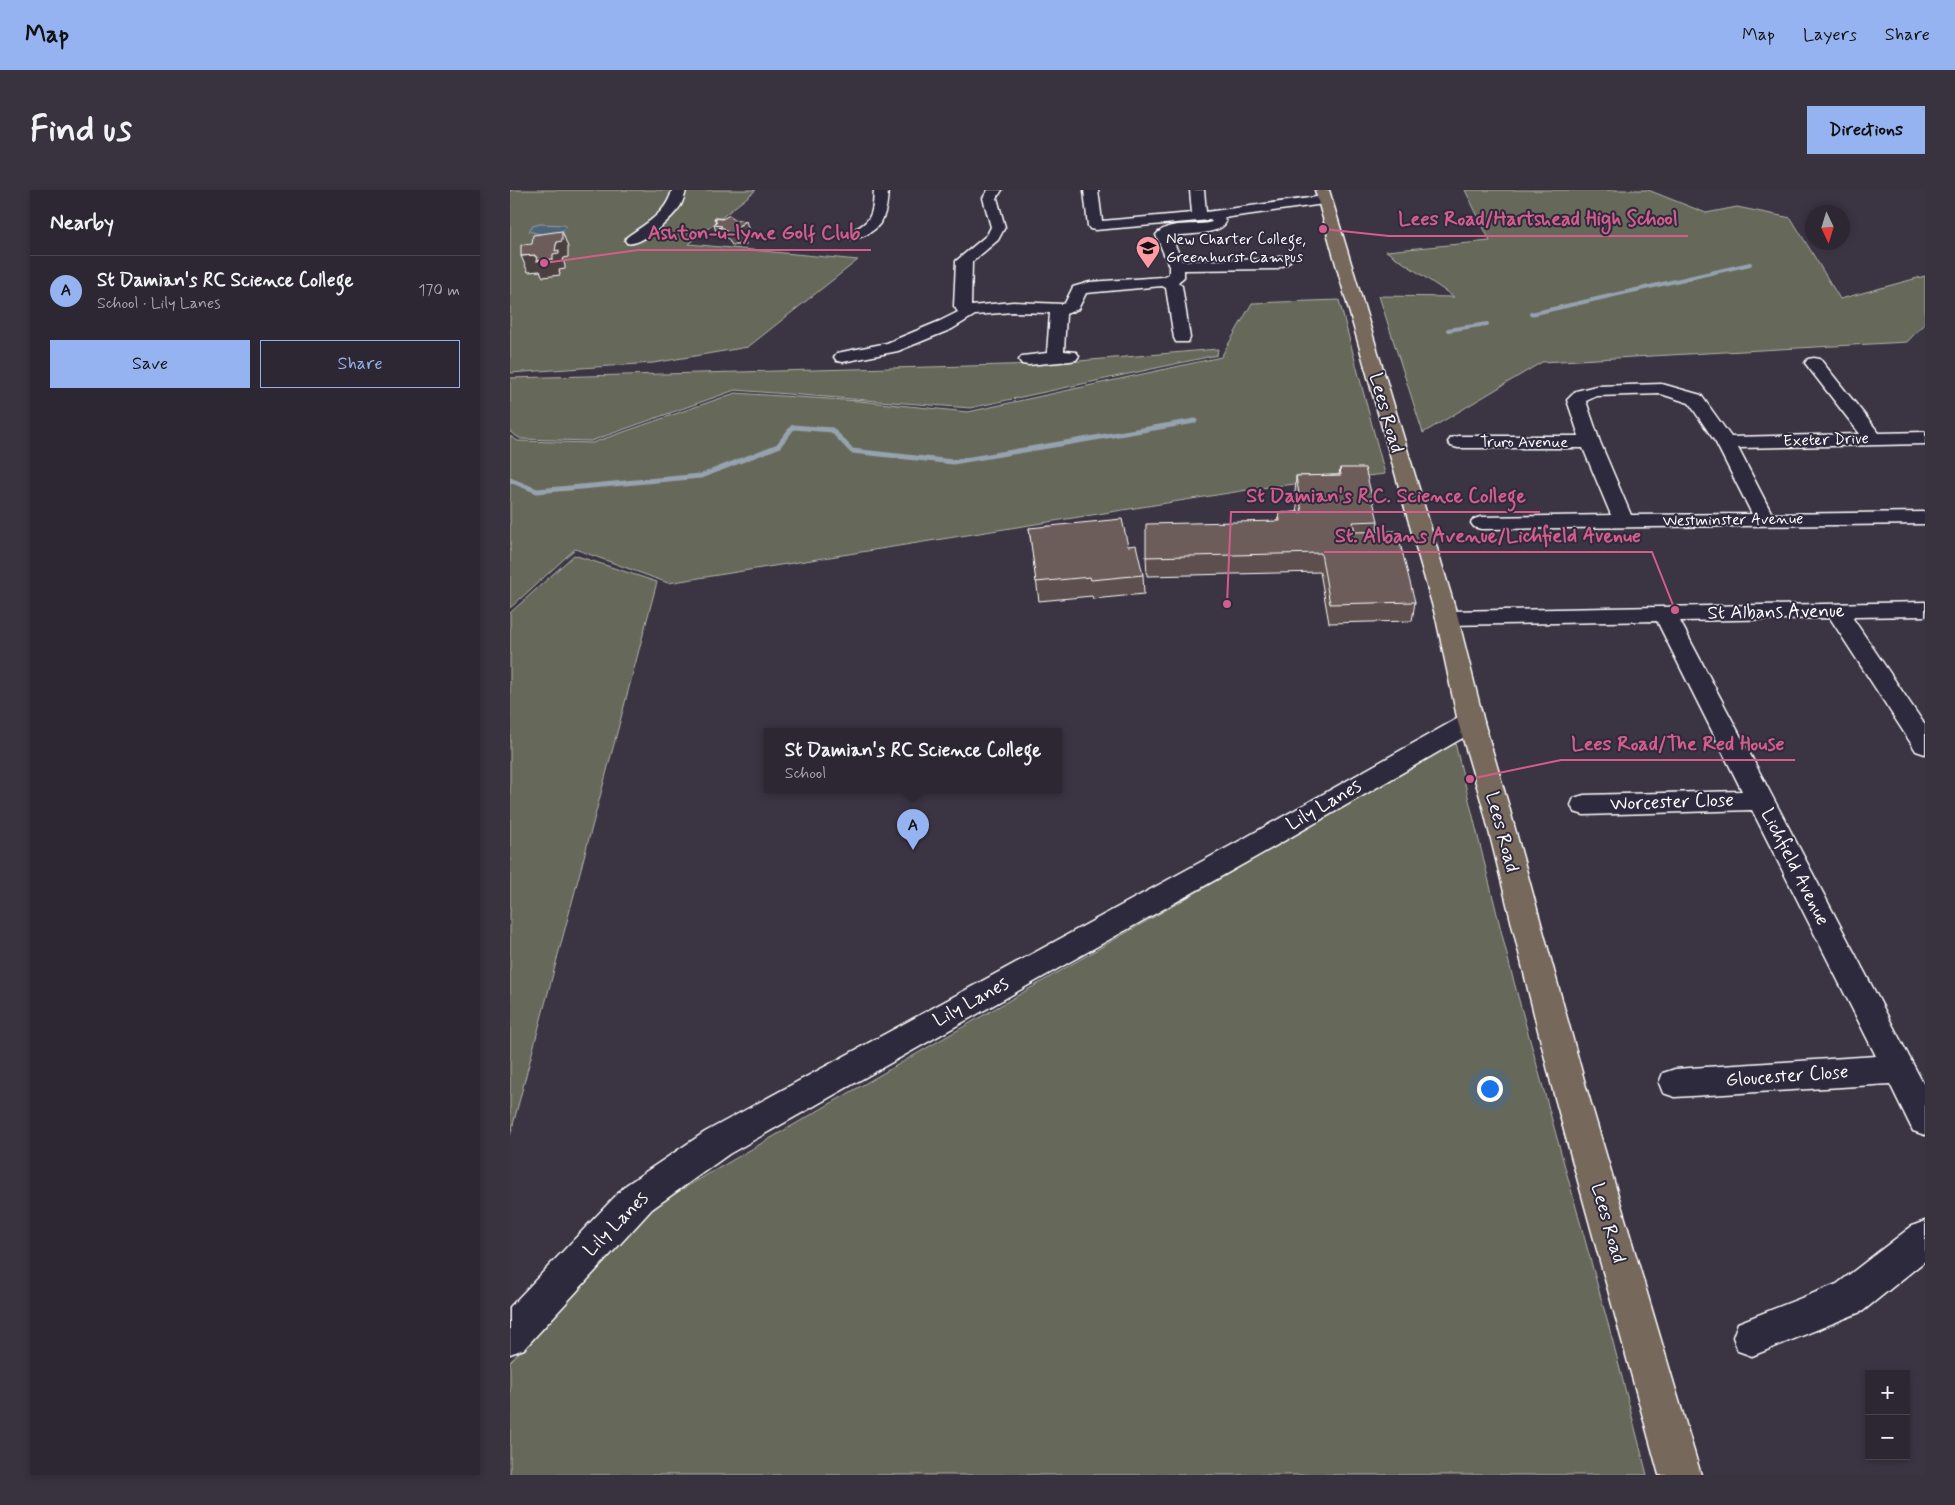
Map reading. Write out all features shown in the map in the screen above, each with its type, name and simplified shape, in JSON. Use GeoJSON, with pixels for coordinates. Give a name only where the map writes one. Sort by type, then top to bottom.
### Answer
{"type":"FeatureCollection","features":[{"type":"Feature","properties":{"kind":"main road","name":"Lees Road"},"geometry":{"type":"LineString","coordinates":[[1323,195],[1447,618],[1471,722],[1496,807],[1569,1087],[1680,1475]]}},
{"type":"Feature","properties":{"kind":"street"},"geometry":{"type":"LineString","coordinates":[[632,240],[671,210],[678,201],[679,190]]}},
{"type":"Feature","properties":{"kind":"street"},"geometry":{"type":"LineString","coordinates":[[852,235],[871,228],[878,217],[881,212],[880,190]]}},
{"type":"Feature","properties":{"kind":"street"},"geometry":{"type":"LineString","coordinates":[[971,311],[962,306],[964,261],[993,237],[998,227],[990,198],[995,190]]}},
{"type":"Feature","properties":{"kind":"street"},"geometry":{"type":"LineString","coordinates":[[1092,190],[1095,226],[1214,215],[1323,195]]}},
{"type":"Feature","properties":{"kind":"street"},"geometry":{"type":"LineString","coordinates":[[1197,190],[1199,217]]}},
{"type":"Feature","properties":{"kind":"street"},"geometry":{"type":"LineString","coordinates":[[844,357],[892,347],[946,325],[971,311],[1013,307],[1058,309],[1072,306],[1074,297],[1079,290],[1090,287],[1165,281],[1176,277],[1177,266],[1163,235],[1167,232],[1213,227],[1218,225],[1219,222],[1214,215]]}},
{"type":"Feature","properties":{"kind":"street"},"geometry":{"type":"LineString","coordinates":[[1177,266],[1276,264],[1282,261]]}},
{"type":"Feature","properties":{"kind":"street"},"geometry":{"type":"LineString","coordinates":[[1165,281],[1174,286],[1182,338]]}},
{"type":"Feature","properties":{"kind":"street"},"geometry":{"type":"LineString","coordinates":[[1028,360],[1062,357],[1058,309]]}},
{"type":"Feature","properties":{"kind":"street"},"geometry":{"type":"LineString","coordinates":[[1814,364],[1874,439]]}},
{"type":"Feature","properties":{"kind":"street"},"geometry":{"type":"LineString","coordinates":[[1624,522],[1590,442],[1576,400],[1582,395],[1596,391],[1662,389],[1695,399],[1726,443],[1765,520]]}},
{"type":"Feature","properties":{"kind":"street","name":"Exeter Drive"},"geometry":{"type":"LineString","coordinates":[[1726,443],[1925,438]]}},
{"type":"Feature","properties":{"kind":"street","name":"Truro Avenue"},"geometry":{"type":"LineString","coordinates":[[1458,442],[1590,442]]}},
{"type":"Feature","properties":{"kind":"street","name":"Westminster Avenue"},"geometry":{"type":"LineString","coordinates":[[1481,523],[1925,518]]}},
{"type":"Feature","properties":{"kind":"street","name":"St Albans Avenue"},"geometry":{"type":"LineString","coordinates":[[1447,618],[1925,609]]}},
{"type":"Feature","properties":{"kind":"street"},"geometry":{"type":"LineString","coordinates":[[1836,610],[1925,745]]}},
{"type":"Feature","properties":{"kind":"street","name":"Lichfield Avenue"},"geometry":{"type":"LineString","coordinates":[[1665,614],[1925,1120]]}},
{"type":"Feature","properties":{"kind":"street","name":"Lily Lanes"},"geometry":{"type":"LineString","coordinates":[[510,1335],[639,1197],[717,1142],[1235,856],[1471,722]]}},
{"type":"Feature","properties":{"kind":"street","name":"Worcester Close"},"geometry":{"type":"LineString","coordinates":[[1584,805],[1760,800]]}},
{"type":"Feature","properties":{"kind":"street","name":"Gloucester Close"},"geometry":{"type":"LineString","coordinates":[[1676,1083],[1899,1069]]}},
{"type":"Feature","properties":{"kind":"street"},"geometry":{"type":"LineString","coordinates":[[1752,1336],[1850,1298],[1925,1238]]}},
{"type":"Feature","properties":{"kind":"green space"},"geometry":{"type":"Polygon","coordinates":[[[510,190],[756,190],[689,244],[858,260],[748,347],[653,363],[510,373],[510,190]]]}},
{"type":"Feature","properties":{"kind":"green space"},"geometry":{"type":"Polygon","coordinates":[[[1465,190],[1648,190],[1706,213],[1737,207],[1791,218],[1805,241],[1805,250],[1810,250],[1840,299],[1925,276],[1925,323],[1907,342],[1542,362],[1423,433],[1379,296],[1454,297],[1386,251],[1490,241],[1465,190]]]}},
{"type":"Feature","properties":{"kind":"green space"},"geometry":{"type":"Polygon","coordinates":[[[1339,300],[1385,474],[1260,488],[668,583],[575,549],[510,608],[510,436],[518,441],[592,443],[735,393],[859,401],[968,412],[1221,357],[1252,303],[1339,300]]]}},
{"type":"Feature","properties":{"kind":"green space"},"geometry":{"type":"Polygon","coordinates":[[[1218,349],[1217,355],[970,408],[735,390],[591,441],[521,439],[510,432],[510,378],[1044,364],[1218,349]]]}},
{"type":"Feature","properties":{"kind":"green space"},"geometry":{"type":"Polygon","coordinates":[[[574,555],[657,582],[510,1136],[510,613],[574,555]]]}},
{"type":"Feature","properties":{"kind":"green space"},"geometry":{"type":"Polygon","coordinates":[[[1455,743],[1511,971],[1612,1338],[1647,1475],[510,1475],[510,1362],[653,1206],[1455,743]]]}},
{"type":"Feature","properties":{"kind":"water"},"geometry":{"type":"Polygon","coordinates":[[[540,224],[564,225],[567,227],[554,234],[529,231],[533,226],[540,224]]]}},
{"type":"Feature","properties":{"kind":"building"},"geometry":{"type":"Polygon","coordinates":[[[730,215],[733,219],[746,221],[737,227],[743,235],[729,235],[724,228],[719,228],[722,226],[714,225],[717,222],[714,218],[722,219],[730,215]]]}},
{"type":"Feature","properties":{"kind":"building"},"geometry":{"type":"Polygon","coordinates":[[[562,231],[562,241],[557,242],[555,251],[559,250],[559,253],[553,254],[553,259],[536,261],[537,257],[535,255],[521,256],[521,245],[532,244],[533,235],[562,231]]]}},
{"type":"Feature","properties":{"kind":"building"},"geometry":{"type":"Polygon","coordinates":[[[1340,468],[1365,468],[1378,521],[1353,522],[1355,532],[1397,531],[1415,602],[1330,604],[1321,553],[1146,557],[1146,524],[1280,521],[1279,513],[1302,512],[1296,476],[1341,475],[1340,468]]]}},
{"type":"Feature","properties":{"kind":"building"},"geometry":{"type":"Polygon","coordinates":[[[1122,519],[1128,546],[1136,545],[1143,575],[1091,580],[1090,577],[1036,582],[1029,528],[1122,519]]]}},
{"type":"Feature","properties":{"kind":"waterway"},"geometry":{"type":"LineString","coordinates":[[1531,314],[1750,264]]}},
{"type":"Feature","properties":{"kind":"waterway"},"geometry":{"type":"LineString","coordinates":[[1448,330],[1487,324]]}},
{"type":"Feature","properties":{"kind":"waterway"},"geometry":{"type":"LineString","coordinates":[[510,480],[537,491],[701,476],[778,446],[793,427],[832,430],[852,451],[953,462],[1195,421]]}},
{"type":"Feature","properties":{"kind":"place","name":"Lees Road/Hartshead High School"},"geometry":{"type":"Point","coordinates":[1323,229]}},
{"type":"Feature","properties":{"kind":"place","name":"Ashton-u-lyne Golf Club"},"geometry":{"type":"Point","coordinates":[544,263]}},
{"type":"Feature","properties":{"kind":"place","name":"New Charter College, Greenhurst Campus"},"geometry":{"type":"Point","coordinates":[1148,269]}},
{"type":"Feature","properties":{"kind":"place","name":"St Damian's R.C. Science College"},"geometry":{"type":"Point","coordinates":[1227,604]}},
{"type":"Feature","properties":{"kind":"place","name":"St. Albans Avenue/Lichfield Avenue"},"geometry":{"type":"Point","coordinates":[1675,610]}},
{"type":"Feature","properties":{"kind":"place","name":"Lees Road/The Red House"},"geometry":{"type":"Point","coordinates":[1470,779]}},
{"type":"Feature","properties":{"kind":"place","name":"St Damian's RC Science College"},"geometry":{"type":"Point","coordinates":[913,850]}}]}
